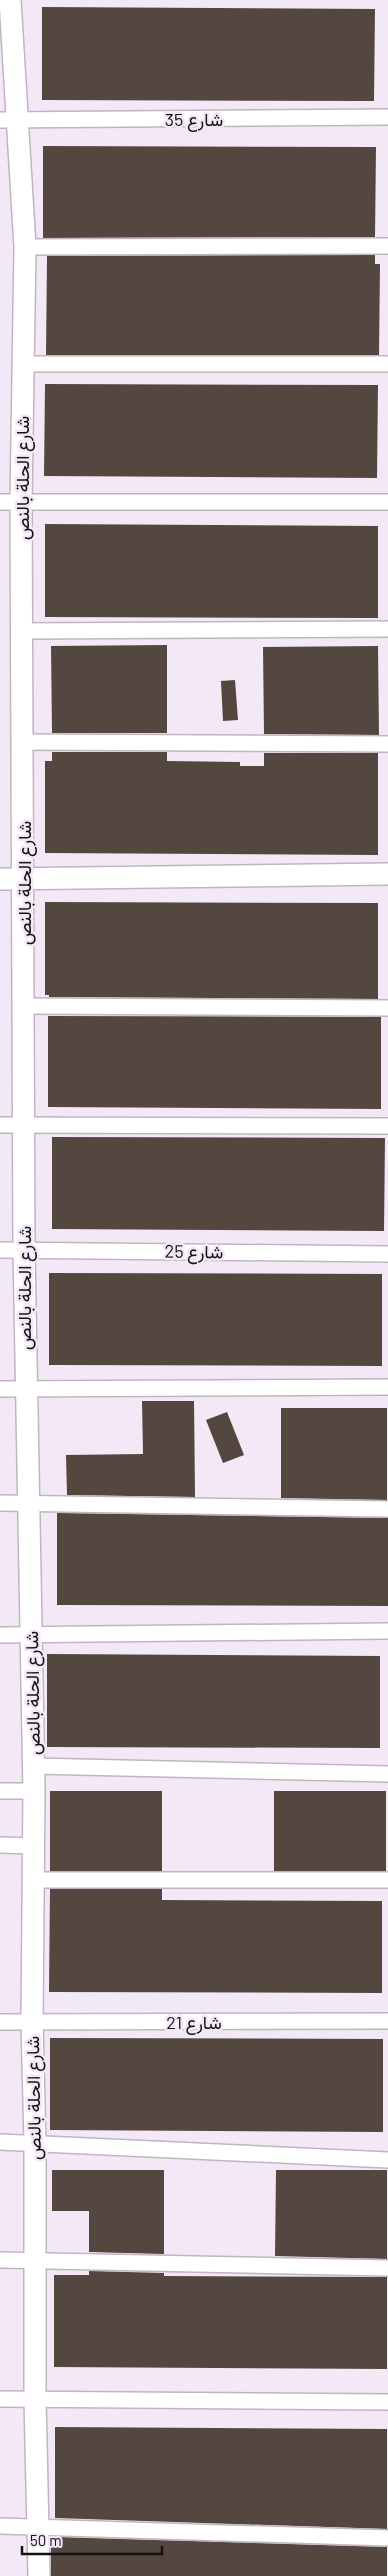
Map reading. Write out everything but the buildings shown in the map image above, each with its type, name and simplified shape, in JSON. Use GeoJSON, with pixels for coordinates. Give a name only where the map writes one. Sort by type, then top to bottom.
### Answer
{"type":"FeatureCollection","features":[{"type":"Feature","properties":{"kind":"street","name":"شارع الحلة بالنص"},"geometry":{"type":"LineString","coordinates":[[10,0],[8,120],[25,247],[23,364],[10,502],[23,631],[25,1389],[34,1766],[32,2022],[35,2142],[34,2399],[40,2526],[39,2576]]}},
{"type":"Feature","properties":{"kind":"street","name":"شارع 35"},"geometry":{"type":"LineString","coordinates":[[8,120],[388,117]]}},
{"type":"Feature","properties":{"kind":"street"},"geometry":{"type":"LineString","coordinates":[[25,247],[388,246]]}},
{"type":"Feature","properties":{"kind":"street"},"geometry":{"type":"LineString","coordinates":[[23,364],[388,364]]}},
{"type":"Feature","properties":{"kind":"street"},"geometry":{"type":"LineString","coordinates":[[10,502],[388,502]]}},
{"type":"Feature","properties":{"kind":"street"},"geometry":{"type":"LineString","coordinates":[[23,631],[388,629]]}},
{"type":"Feature","properties":{"kind":"street"},"geometry":{"type":"LineString","coordinates":[[23,742],[388,744]]}},
{"type":"Feature","properties":{"kind":"street"},"geometry":{"type":"LineString","coordinates":[[0,879],[388,874]]}},
{"type":"Feature","properties":{"kind":"street"},"geometry":{"type":"LineString","coordinates":[[24,1006],[388,1008]]}},
{"type":"Feature","properties":{"kind":"street"},"geometry":{"type":"LineString","coordinates":[[0,1125],[388,1126]]}},
{"type":"Feature","properties":{"kind":"street","name":"شارع 25"},"geometry":{"type":"LineString","coordinates":[[0,1250],[388,1254]]}},
{"type":"Feature","properties":{"kind":"street"},"geometry":{"type":"LineString","coordinates":[[0,1389],[388,1387]]}},
{"type":"Feature","properties":{"kind":"street"},"geometry":{"type":"LineString","coordinates":[[0,1503],[388,1509]]}},
{"type":"Feature","properties":{"kind":"street"},"geometry":{"type":"LineString","coordinates":[[0,1634],[388,1631]]}},
{"type":"Feature","properties":{"kind":"street"},"geometry":{"type":"LineString","coordinates":[[34,1766],[388,1774]]}},
{"type":"Feature","properties":{"kind":"street"},"geometry":{"type":"LineString","coordinates":[[0,1791],[34,1791]]}},
{"type":"Feature","properties":{"kind":"street"},"geometry":{"type":"LineString","coordinates":[[0,1845],[34,1846]]}},
{"type":"Feature","properties":{"kind":"street"},"geometry":{"type":"LineString","coordinates":[[34,1880],[388,1880]]}},
{"type":"Feature","properties":{"kind":"street","name":"شارع 21"},"geometry":{"type":"LineString","coordinates":[[0,2022],[388,2021]]}},
{"type":"Feature","properties":{"kind":"street"},"geometry":{"type":"LineString","coordinates":[[0,2142],[35,2142],[388,2160]]}},
{"type":"Feature","properties":{"kind":"street"},"geometry":{"type":"LineString","coordinates":[[0,2260],[35,2259],[388,2268]]}},
{"type":"Feature","properties":{"kind":"street"},"geometry":{"type":"LineString","coordinates":[[0,2399],[388,2402]]}},
{"type":"Feature","properties":{"kind":"street"},"geometry":{"type":"LineString","coordinates":[[0,2526],[388,2538]]}}]}
